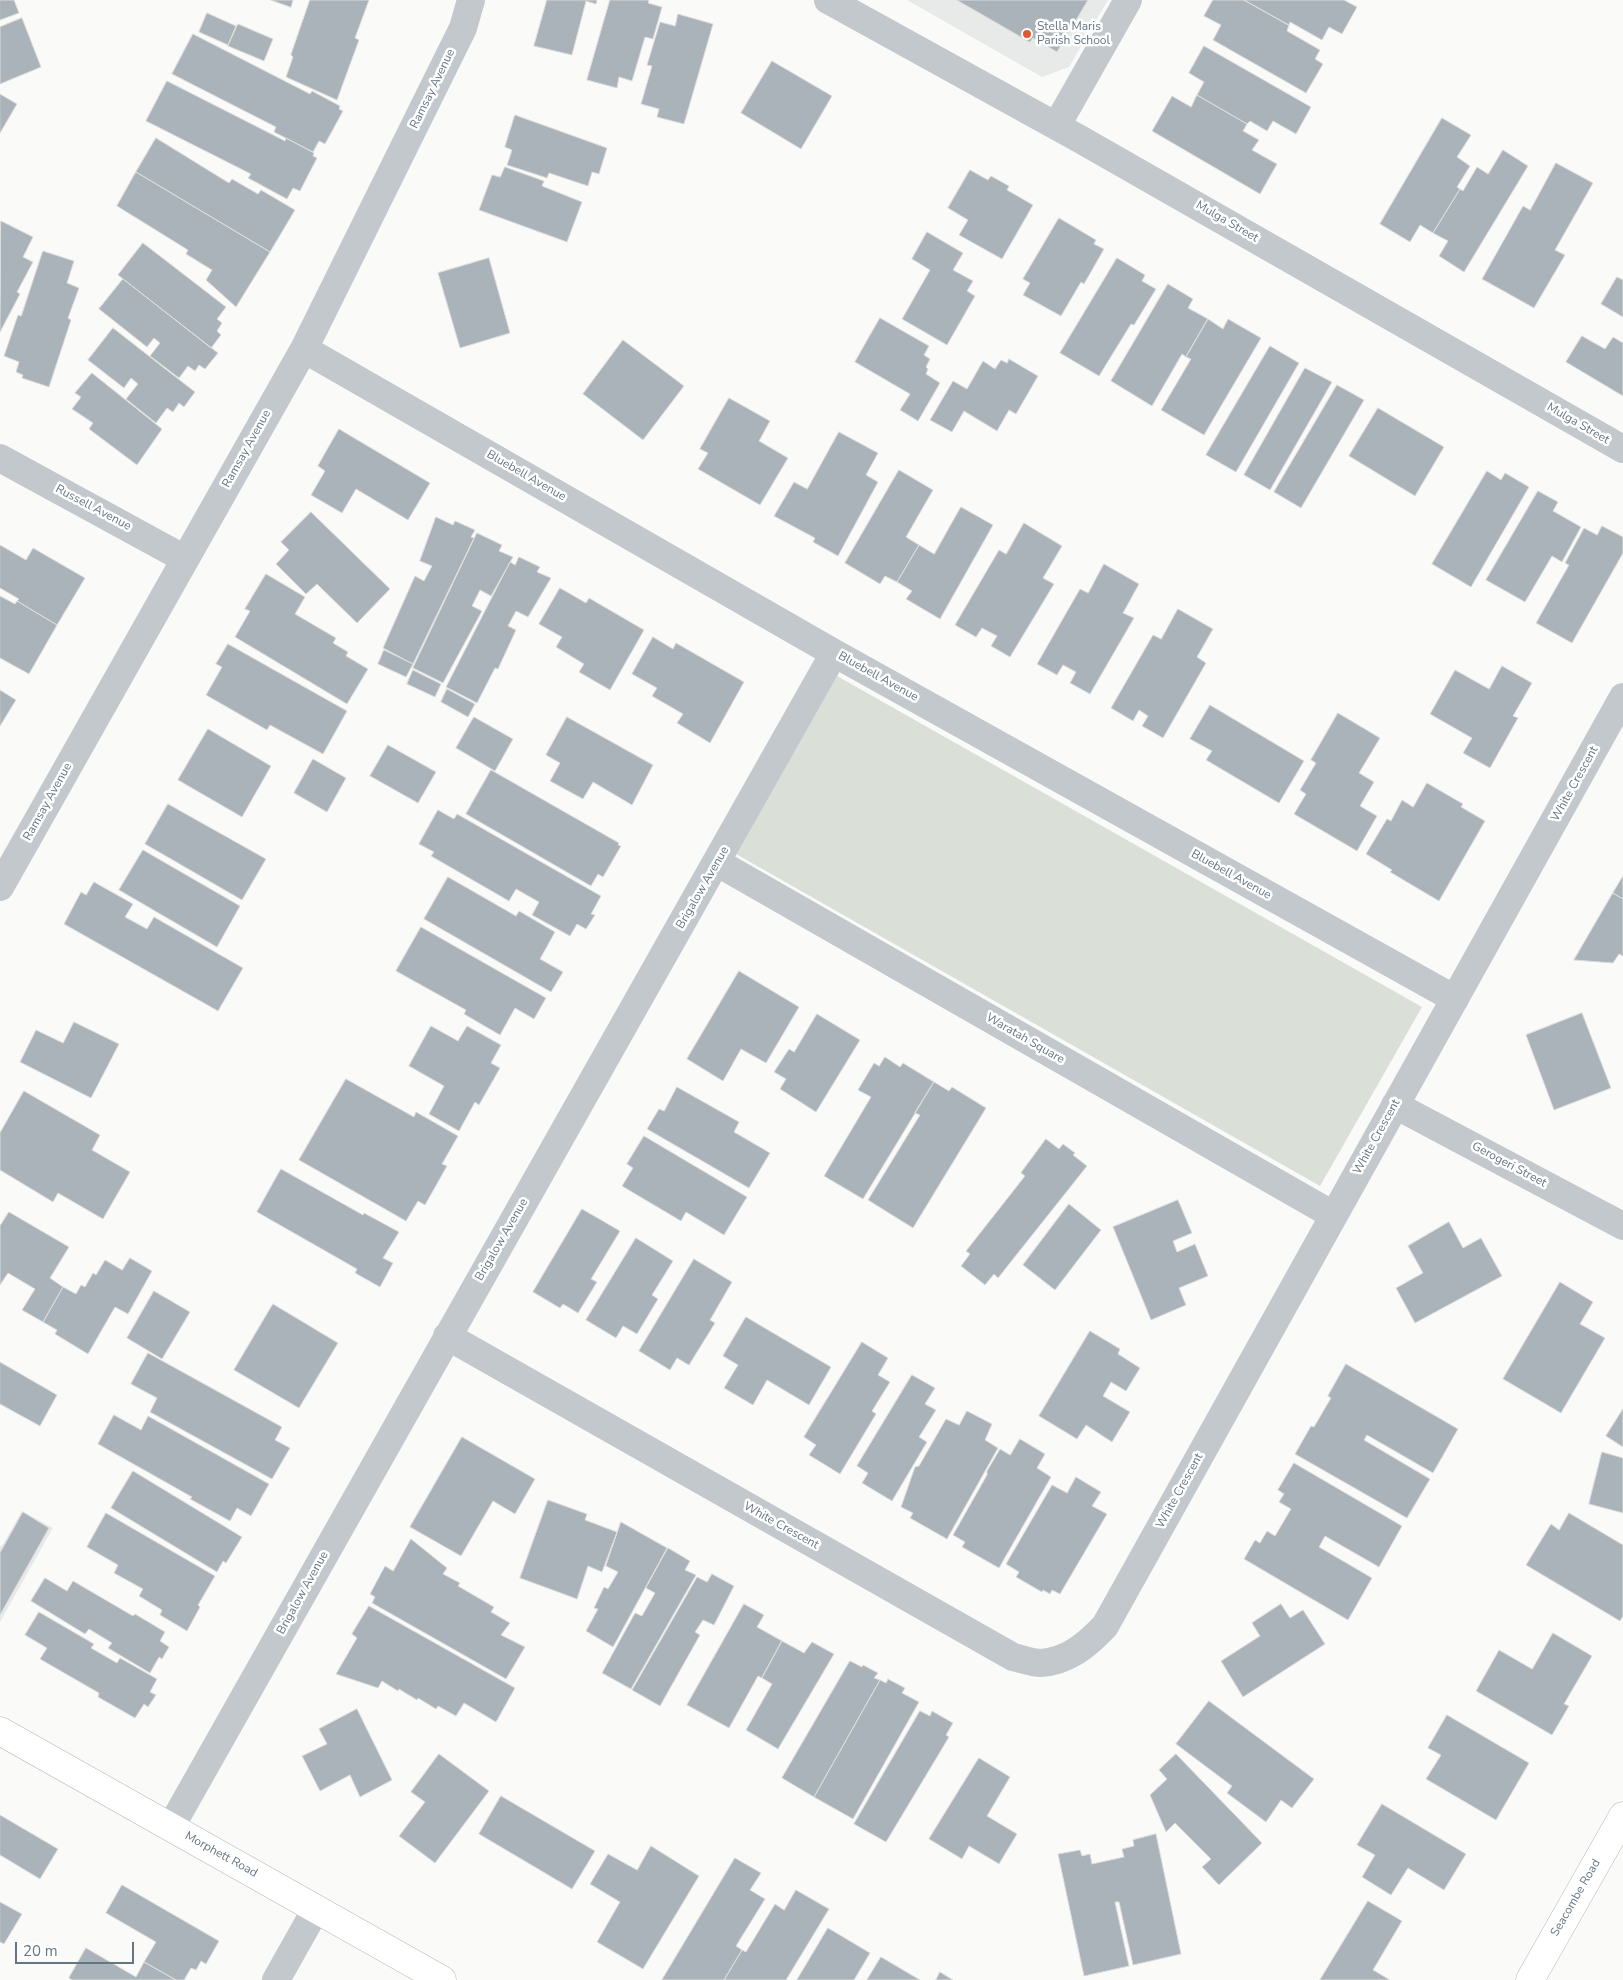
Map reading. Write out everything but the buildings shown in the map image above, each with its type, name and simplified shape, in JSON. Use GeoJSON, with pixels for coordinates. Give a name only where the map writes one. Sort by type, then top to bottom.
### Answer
{"type":"FeatureCollection","features":[{"type":"Feature","properties":{"kind":"main road","name":"Morphett Road"},"geometry":{"type":"LineString","coordinates":[[0,1731],[442,1980]]}},
{"type":"Feature","properties":{"kind":"main road","name":"Seacombe Road"},"geometry":{"type":"LineString","coordinates":[[1530,1980],[1623,1816]]}},
{"type":"Feature","properties":{"kind":"street","name":"Ramsay Avenue"},"geometry":{"type":"LineString","coordinates":[[0,887],[304,349],[463,28],[471,0]]}},
{"type":"Feature","properties":{"kind":"street","name":"Mulga Street"},"geometry":{"type":"LineString","coordinates":[[828,0],[1056,125],[1623,449]]}},
{"type":"Feature","properties":{"kind":"street"},"geometry":{"type":"LineString","coordinates":[[1056,125],[1128,0]]}},
{"type":"Feature","properties":{"kind":"street","name":"Bluebell Avenue"},"geometry":{"type":"LineString","coordinates":[[304,349],[834,653],[1455,999]]}},
{"type":"Feature","properties":{"kind":"street","name":"Russell Avenue"},"geometry":{"type":"LineString","coordinates":[[0,458],[186,559]]}},
{"type":"Feature","properties":{"kind":"street","name":"Brigalow Avenue"},"geometry":{"type":"LineString","coordinates":[[171,1827],[446,1336],[718,863],[834,653]]}},
{"type":"Feature","properties":{"kind":"street","name":"White Crescent"},"geometry":{"type":"LineString","coordinates":[[446,1336],[1014,1657],[1039,1663],[1066,1657],[1087,1644],[1105,1626],[1623,697]]}},
{"type":"Feature","properties":{"kind":"street","name":"Waratah Square"},"geometry":{"type":"LineString","coordinates":[[718,863],[1333,1215]]}},
{"type":"Feature","properties":{"kind":"street","name":"Gerogeri Street"},"geometry":{"type":"LineString","coordinates":[[1395,1105],[1623,1226]]}},
{"type":"Feature","properties":{"kind":"street"},"geometry":{"type":"LineString","coordinates":[[276,1980],[316,1909]]}},
{"type":"Feature","properties":{"kind":"shaded area","name":"Stella Maris Parish School"},"geometry":{"type":"Polygon","coordinates":[[[907,0],[1108,0],[1069,67],[1042,77],[907,0]]]}},
{"type":"Feature","properties":{"kind":"shaded area"},"geometry":{"type":"Polygon","coordinates":[[[837,676],[1422,1007],[1320,1186],[736,854],[837,676]]]}},
{"type":"Feature","properties":{"kind":"shaded area"},"geometry":{"type":"Polygon","coordinates":[[[22,1511],[53,1528],[0,1622],[0,1546],[2,1546],[22,1511]]]}},
{"type":"Feature","properties":{"kind":"place","name":"Stella Maris Parish School"},"geometry":{"type":"Point","coordinates":[1027,34]}}]}
